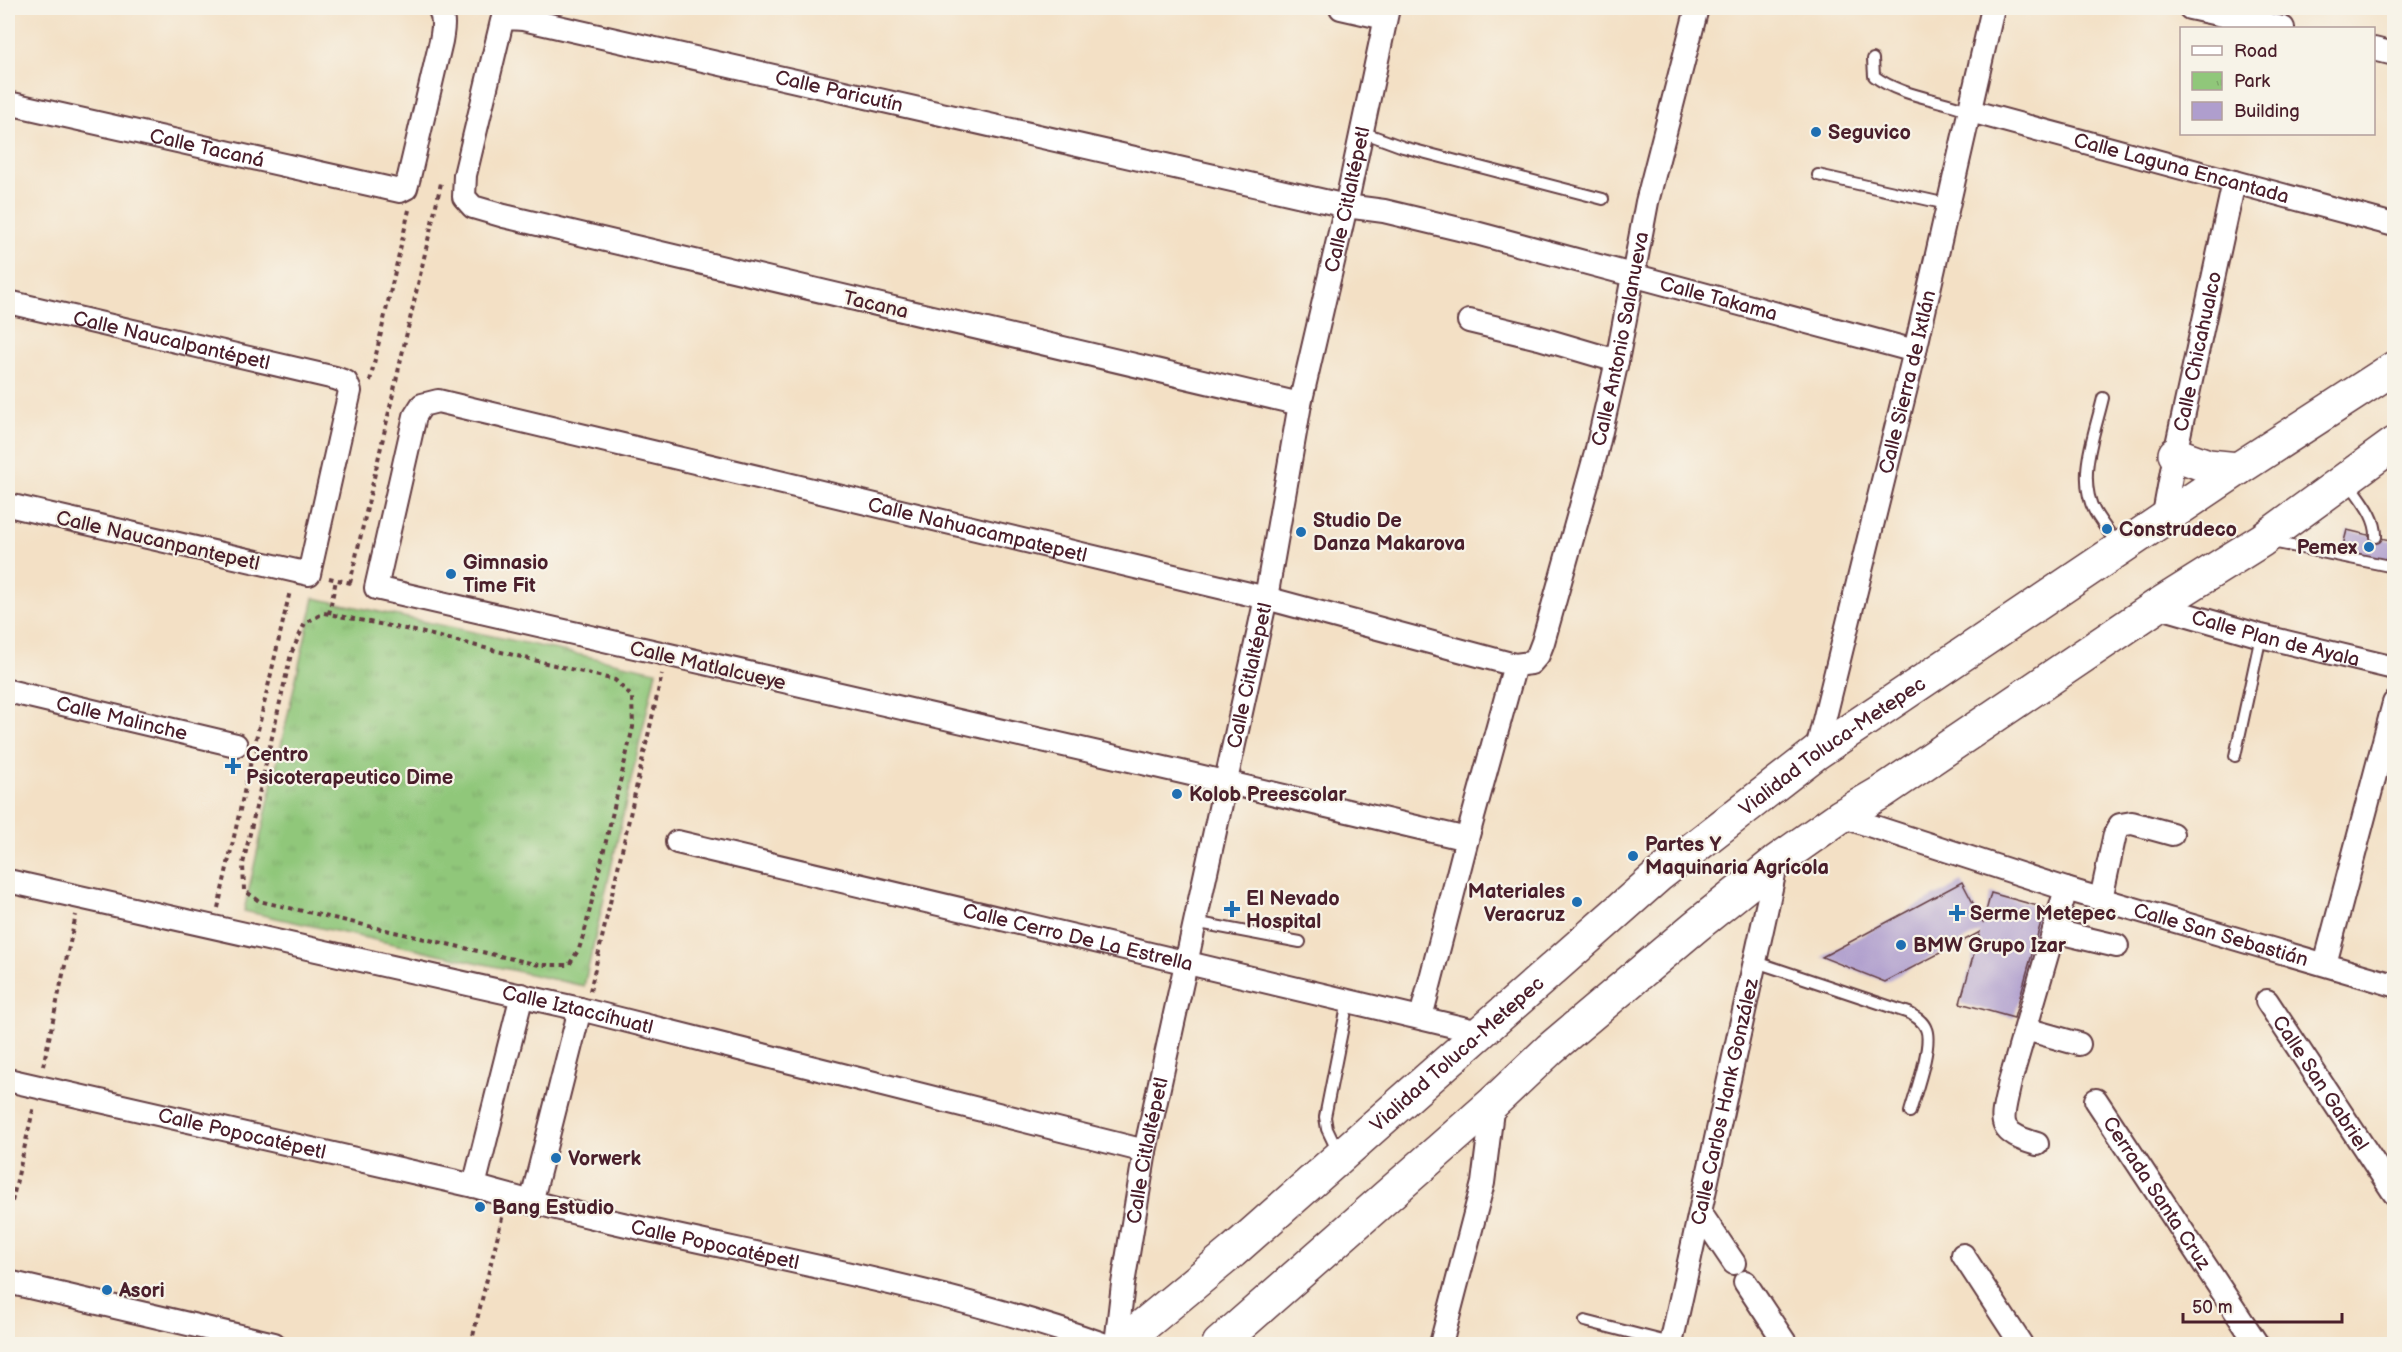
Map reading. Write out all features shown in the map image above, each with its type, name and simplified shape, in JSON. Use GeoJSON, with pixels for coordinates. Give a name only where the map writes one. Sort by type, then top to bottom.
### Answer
{"type":"FeatureCollection","features":[{"type":"Feature","properties":{"kind":"highway","name":"Vialidad Toluca-Metepec"},"geometry":{"type":"LineString","coordinates":[[1121,1344],[1223,1259],[1659,874],[1816,753],[2238,469],[2394,368]]}},
{"type":"Feature","properties":{"kind":"highway"},"geometry":{"type":"LineString","coordinates":[[1219,1344],[1493,1103],[1550,1049],[1777,861],[2157,606],[2262,540],[2394,444]]}},
{"type":"Feature","properties":{"kind":"highway"},"geometry":{"type":"LineString","coordinates":[[2175,454],[2208,466],[2238,469]]}},
{"type":"Feature","properties":{"kind":"street"},"geometry":{"type":"LineString","coordinates":[[410,181],[444,27],[443,14],[439,8]]}},
{"type":"Feature","properties":{"kind":"street"},"geometry":{"type":"LineString","coordinates":[[1341,8],[1387,13]]}},
{"type":"Feature","properties":{"kind":"street","name":"Calle Antonio Salanueva"},"geometry":{"type":"LineString","coordinates":[[1421,1017],[1467,839],[1523,664],[1538,655],[1543,642],[1596,453],[1666,123],[1697,8]]}},
{"type":"Feature","properties":{"kind":"street","name":"Calle Sierra de Ixtlán"},"geometry":{"type":"LineString","coordinates":[[1816,753],[1915,351],[1993,8]]}},
{"type":"Feature","properties":{"kind":"street"},"geometry":{"type":"LineString","coordinates":[[2190,8],[2278,27]]}},
{"type":"Feature","properties":{"kind":"street","name":"Calle Citlaltépetl"},"geometry":{"type":"LineString","coordinates":[[1116,1344],[1123,1284],[1145,1151],[1266,598],[1300,404],[1346,206],[1387,13]]}},
{"type":"Feature","properties":{"kind":"street","name":"Calle Paricutín"},"geometry":{"type":"LineString","coordinates":[[452,187],[499,29],[502,21],[515,17],[1346,206]]}},
{"type":"Feature","properties":{"kind":"street"},"geometry":{"type":"LineString","coordinates":[[2375,49],[2394,54]]}},
{"type":"Feature","properties":{"kind":"street","name":"Calle Tacaná"},"geometry":{"type":"LineString","coordinates":[[8,103],[393,191],[400,191],[410,181]]}},
{"type":"Feature","properties":{"kind":"street","name":"Calle Laguna Encantada"},"geometry":{"type":"LineString","coordinates":[[1970,111],[2394,225]]}},
{"type":"Feature","properties":{"kind":"street","name":"Calle Chicahualco"},"geometry":{"type":"LineString","coordinates":[[2163,520],[2175,454],[2234,182]]}},
{"type":"Feature","properties":{"kind":"street","name":"Tacana"},"geometry":{"type":"LineString","coordinates":[[452,187],[473,207],[504,216],[1300,404]]}},
{"type":"Feature","properties":{"kind":"street","name":"Calle Takama"},"geometry":{"type":"LineString","coordinates":[[1346,206],[1384,211],[1441,225],[1915,351]]}},
{"type":"Feature","properties":{"kind":"street","name":"Calle Naucalpantépetl"},"geometry":{"type":"LineString","coordinates":[[8,302],[346,382],[350,391],[309,574]]}},
{"type":"Feature","properties":{"kind":"street"},"geometry":{"type":"LineString","coordinates":[[1469,321],[1539,338],[1617,361]]}},
{"type":"Feature","properties":{"kind":"street","name":"Calle Nahuacampatepetl"},"geometry":{"type":"LineString","coordinates":[[376,588],[415,416],[422,405],[438,401],[1266,598],[1523,664]]}},
{"type":"Feature","properties":{"kind":"street","name":"Calle Naucanpantepetl"},"geometry":{"type":"LineString","coordinates":[[8,505],[309,574]]}},
{"type":"Feature","properties":{"kind":"street","name":"Calle Matlalcueye"},"geometry":{"type":"LineString","coordinates":[[376,588],[1225,781],[1467,839]]}},
{"type":"Feature","properties":{"kind":"street","name":"Calle Plan de Ayala"},"geometry":{"type":"LineString","coordinates":[[2157,606],[2261,636],[2394,668]]}},
{"type":"Feature","properties":{"kind":"street","name":"Calle Malinche"},"geometry":{"type":"LineString","coordinates":[[8,691],[236,745]]}},
{"type":"Feature","properties":{"kind":"street"},"geometry":{"type":"LineString","coordinates":[[2325,964],[2394,703]]}},
{"type":"Feature","properties":{"kind":"street","name":"Calle San Sebastián"},"geometry":{"type":"LineString","coordinates":[[1841,816],[2066,889],[2394,985]]}},
{"type":"Feature","properties":{"kind":"street"},"geometry":{"type":"LineString","coordinates":[[2101,899],[2115,834],[2120,825],[2132,823],[2172,834]]}},
{"type":"Feature","properties":{"kind":"street","name":"Calle Cerro De La Estrella"},"geometry":{"type":"LineString","coordinates":[[677,842],[1479,1032]]}},
{"type":"Feature","properties":{"kind":"street","name":"Calle Carlos Hank González"},"geometry":{"type":"LineString","coordinates":[[1671,1344],[1777,861]]}},
{"type":"Feature","properties":{"kind":"street","name":"Calle Iztaccíhuatl"},"geometry":{"type":"LineString","coordinates":[[8,881],[522,995],[1145,1151]]}},
{"type":"Feature","properties":{"kind":"street"},"geometry":{"type":"LineString","coordinates":[[2037,1144],[2006,1131],[2003,1125],[2003,1114],[2010,1082],[2066,889]]}},
{"type":"Feature","properties":{"kind":"street"},"geometry":{"type":"LineString","coordinates":[[2054,931],[2117,946]]}},
{"type":"Feature","properties":{"kind":"street"},"geometry":{"type":"LineString","coordinates":[[474,1185],[522,995]]}},
{"type":"Feature","properties":{"kind":"street","name":"Calle San Gabriel"},"geometry":{"type":"LineString","coordinates":[[2267,1001],[2394,1193]]}},
{"type":"Feature","properties":{"kind":"street"},"geometry":{"type":"LineString","coordinates":[[531,1203],[583,1010]]}},
{"type":"Feature","properties":{"kind":"street"},"geometry":{"type":"LineString","coordinates":[[2026,1029],[2079,1044]]}},
{"type":"Feature","properties":{"kind":"street","name":"Calle Popocatépetl"},"geometry":{"type":"LineString","coordinates":[[8,1080],[474,1185],[531,1203],[850,1273],[1026,1318],[1104,1344]]}},
{"type":"Feature","properties":{"kind":"street","name":"Cerrada Santa Cruz"},"geometry":{"type":"LineString","coordinates":[[2096,1101],[2257,1344]]}},
{"type":"Feature","properties":{"kind":"street"},"geometry":{"type":"LineString","coordinates":[[1441,1344],[1484,1183],[1493,1103]]}},
{"type":"Feature","properties":{"kind":"street"},"geometry":{"type":"LineString","coordinates":[[1701,1214],[1786,1344]]}},
{"type":"Feature","properties":{"kind":"street"},"geometry":{"type":"LineString","coordinates":[[1963,1255],[2021,1344]]}},
{"type":"Feature","properties":{"kind":"street"},"geometry":{"type":"LineString","coordinates":[[8,1282],[274,1344]]}},
{"type":"Feature","properties":{"kind":"lane"},"geometry":{"type":"LineString","coordinates":[[1872,60],[1874,76],[1879,80],[1905,91],[1970,111]]}},
{"type":"Feature","properties":{"kind":"lane"},"geometry":{"type":"LineString","coordinates":[[1362,132],[1403,147],[1603,199]]}},
{"type":"Feature","properties":{"kind":"lane"},"geometry":{"type":"LineString","coordinates":[[1818,176],[1947,204]]}},
{"type":"Feature","properties":{"kind":"lane"},"geometry":{"type":"LineString","coordinates":[[2103,398],[2089,461],[2086,488],[2095,511],[2121,549]]}},
{"type":"Feature","properties":{"kind":"lane"},"geometry":{"type":"LineString","coordinates":[[2347,479],[2372,517],[2376,526],[2376,537]]}},
{"type":"Feature","properties":{"kind":"lane"},"geometry":{"type":"LineString","coordinates":[[2262,540],[2394,567]]}},
{"type":"Feature","properties":{"kind":"lane"},"geometry":{"type":"LineString","coordinates":[[2235,756],[2261,636]]}},
{"type":"Feature","properties":{"kind":"lane"},"geometry":{"type":"LineString","coordinates":[[1194,922],[1300,942]]}},
{"type":"Feature","properties":{"kind":"lane"},"geometry":{"type":"LineString","coordinates":[[1756,962],[1909,1013],[1921,1021],[1927,1030],[1928,1044],[1910,1112]]}},
{"type":"Feature","properties":{"kind":"lane"},"geometry":{"type":"LineString","coordinates":[[1340,1156],[1327,1129],[1325,1117],[1348,1001]]}},
{"type":"Feature","properties":{"kind":"lane"},"geometry":{"type":"LineString","coordinates":[[1585,1322],[1671,1344]]}},
{"type":"Feature","properties":{"kind":"path"},"geometry":{"type":"LineString","coordinates":[[350,583],[452,187],[443,174]]}},
{"type":"Feature","properties":{"kind":"path"},"geometry":{"type":"LineString","coordinates":[[369,384],[410,181],[452,187]]}},
{"type":"Feature","properties":{"kind":"path"},"geometry":{"type":"LineString","coordinates":[[309,574],[376,588]]}},
{"type":"Feature","properties":{"kind":"path"},"geometry":{"type":"LineString","coordinates":[[328,614],[336,580]]}},
{"type":"Feature","properties":{"kind":"path"},"geometry":{"type":"LineString","coordinates":[[324,613],[328,614],[420,632],[615,680],[632,697],[633,727],[596,885],[579,949],[569,965],[539,965],[259,902],[244,890],[243,864],[291,654],[305,622],[324,613]]}},
{"type":"Feature","properties":{"kind":"path"},"geometry":{"type":"LineString","coordinates":[[583,1010],[666,655]]}},
{"type":"Feature","properties":{"kind":"path"},"geometry":{"type":"LineString","coordinates":[[8,1219],[80,897]]}},
{"type":"Feature","properties":{"kind":"path"},"geometry":{"type":"LineString","coordinates":[[471,1344],[507,1195]]}},
{"type":"Feature","properties":{"kind":"green space"},"geometry":{"type":"Polygon","coordinates":[[[314,598],[656,671],[584,986],[244,911],[314,598]]]}},
{"type":"Feature","properties":{"kind":"building","name":"Pemex"},"geometry":{"type":"Polygon","coordinates":[[[2347,530],[2394,541],[2394,565],[2341,553],[2347,530]]]}},
{"type":"Feature","properties":{"kind":"building"},"geometry":{"type":"Polygon","coordinates":[[[1962,882],[1983,922],[1991,893],[2045,908],[2014,1018],[1960,1003],[1980,932],[1885,982],[1822,957],[1962,882]]]}},
{"type":"Feature","properties":{"kind":"place","name":"Seguvico"},"geometry":{"type":"Point","coordinates":[1816,132]}},
{"type":"Feature","properties":{"kind":"place","name":"Construdeco"},"geometry":{"type":"Point","coordinates":[2107,529]}},
{"type":"Feature","properties":{"kind":"place","name":"Studio De Danza Makarova"},"geometry":{"type":"Point","coordinates":[1301,532]}},
{"type":"Feature","properties":{"kind":"place","name":"Pemex"},"geometry":{"type":"Point","coordinates":[2369,547]}},
{"type":"Feature","properties":{"kind":"place","name":"Gimnasio Time Fit"},"geometry":{"type":"Point","coordinates":[451,574]}},
{"type":"Feature","properties":{"kind":"place","name":"Centro Psicoterapeutico Dime"},"geometry":{"type":"Point","coordinates":[233,766]}},
{"type":"Feature","properties":{"kind":"place","name":"Kolob Preescolar"},"geometry":{"type":"Point","coordinates":[1177,794]}},
{"type":"Feature","properties":{"kind":"place","name":"Partes Y Maquinaria Agrícola"},"geometry":{"type":"Point","coordinates":[1633,856]}},
{"type":"Feature","properties":{"kind":"place","name":"Materiales Veracruz"},"geometry":{"type":"Point","coordinates":[1577,902]}},
{"type":"Feature","properties":{"kind":"place","name":"El Nevado Hospital"},"geometry":{"type":"Point","coordinates":[1232,909]}},
{"type":"Feature","properties":{"kind":"place","name":"Serme Metepec"},"geometry":{"type":"Point","coordinates":[1957,913]}},
{"type":"Feature","properties":{"kind":"place","name":"BMW Grupo Izar"},"geometry":{"type":"Point","coordinates":[1901,945]}},
{"type":"Feature","properties":{"kind":"place","name":"Vorwerk"},"geometry":{"type":"Point","coordinates":[556,1158]}},
{"type":"Feature","properties":{"kind":"place","name":"Bang Estudio"},"geometry":{"type":"Point","coordinates":[480,1207]}},
{"type":"Feature","properties":{"kind":"place","name":"Asori"},"geometry":{"type":"Point","coordinates":[107,1290]}}]}
